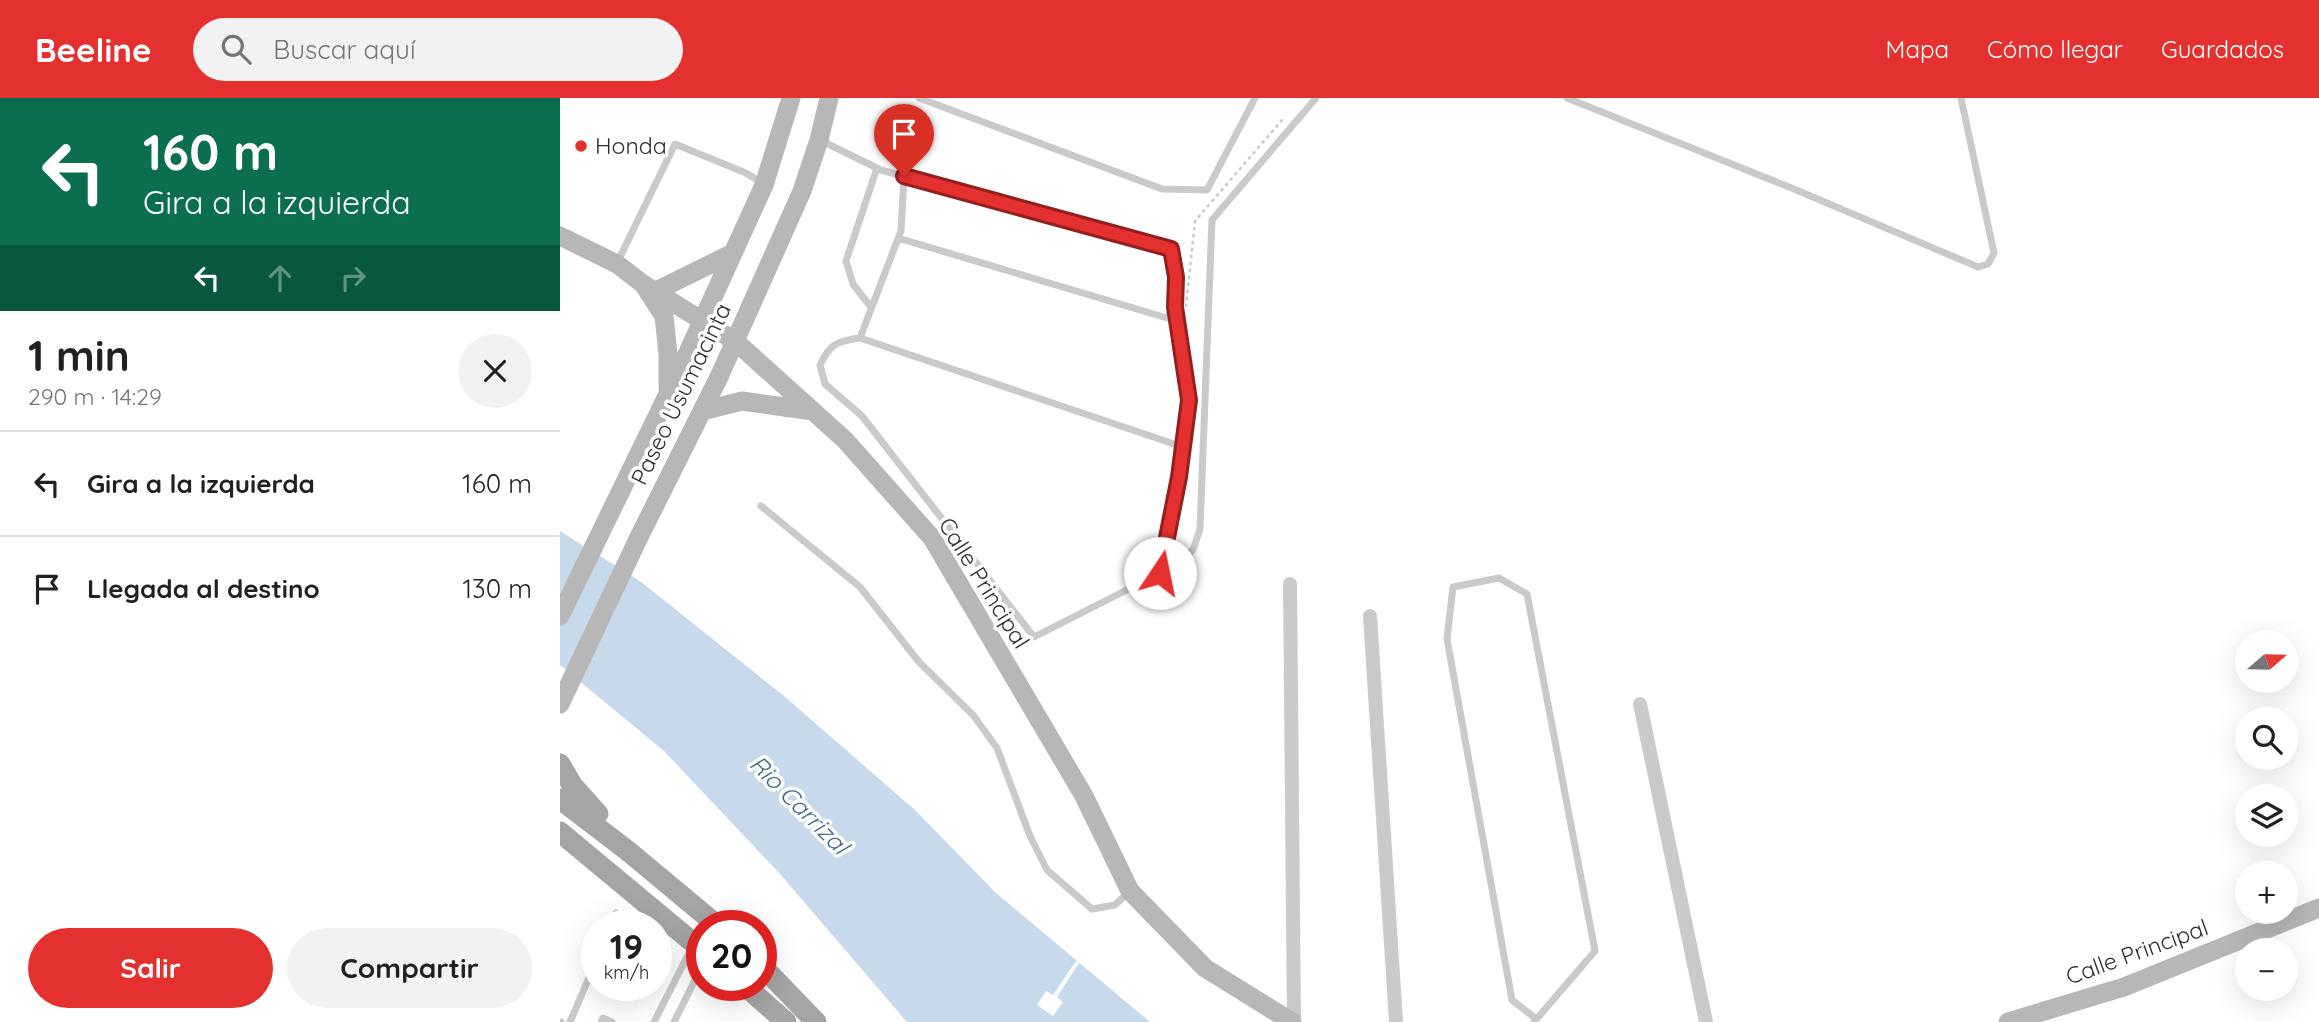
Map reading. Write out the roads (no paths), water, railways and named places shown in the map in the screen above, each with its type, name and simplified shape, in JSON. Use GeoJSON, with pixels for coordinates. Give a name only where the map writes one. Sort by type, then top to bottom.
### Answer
{"type":"FeatureCollection","features":[{"type":"Feature","properties":{"kind":"main road","name":"Paseo Usumacinta"},"geometry":{"type":"LineString","coordinates":[[560,616],[607,523],[764,185],[791,98]]}},
{"type":"Feature","properties":{"kind":"main road","name":"Paseo Usumacinta"},"geometry":{"type":"LineString","coordinates":[[561,700],[702,411],[802,191],[819,140],[829,98]]}},
{"type":"Feature","properties":{"kind":"main road","name":"Calle Principal"},"geometry":{"type":"LineString","coordinates":[[560,236],[617,264],[735,341],[845,440],[932,538],[1084,796],[1130,891],[1205,968],[1293,1022]]}},
{"type":"Feature","properties":{"kind":"main road"},"geometry":{"type":"LineString","coordinates":[[668,394],[664,316],[650,287],[733,253]]}},
{"type":"Feature","properties":{"kind":"main road"},"geometry":{"type":"LineString","coordinates":[[702,411],[742,401],[813,411]]}},
{"type":"Feature","properties":{"kind":"main road"},"geometry":{"type":"LineString","coordinates":[[560,764],[584,800],[680,894]]}},
{"type":"Feature","properties":{"kind":"main road"},"geometry":{"type":"LineString","coordinates":[[560,799],[699,910]]}},
{"type":"Feature","properties":{"kind":"main road"},"geometry":{"type":"LineString","coordinates":[[560,832],[686,937]]}},
{"type":"Feature","properties":{"kind":"main road"},"geometry":{"type":"LineString","coordinates":[[560,841],[591,859]]}},
{"type":"Feature","properties":{"kind":"main road","name":"Calle Principal"},"geometry":{"type":"LineString","coordinates":[[2008,1022],[2124,987],[2319,908]]}},
{"type":"Feature","properties":{"kind":"main road"},"geometry":{"type":"LineString","coordinates":[[777,982],[816,1022]]}},
{"type":"Feature","properties":{"kind":"main road"},"geometry":{"type":"LineString","coordinates":[[762,1001],[786,1022]]}},
{"type":"Feature","properties":{"kind":"street"},"geometry":{"type":"LineString","coordinates":[[1290,584],[1293,1022]]}},
{"type":"Feature","properties":{"kind":"street"},"geometry":{"type":"LineString","coordinates":[[1370,615],[1396,1022]]}},
{"type":"Feature","properties":{"kind":"street"},"geometry":{"type":"LineString","coordinates":[[1640,704],[1706,1022]]}},
{"type":"Feature","properties":{"kind":"lane"},"geometry":{"type":"LineString","coordinates":[[919,98],[1161,189],[1207,190],[1255,98]]}},
{"type":"Feature","properties":{"kind":"lane"},"geometry":{"type":"LineString","coordinates":[[1183,447],[860,338],[841,341],[827,350],[820,365],[825,384],[862,416],[1034,636],[1160,573],[1193,550],[1200,528],[1212,220],[1316,98]]}},
{"type":"Feature","properties":{"kind":"lane"},"geometry":{"type":"LineString","coordinates":[[1567,98],[1794,189],[1978,267],[1988,264],[1994,253],[1961,98]]}},
{"type":"Feature","properties":{"kind":"lane"},"geometry":{"type":"LineString","coordinates":[[819,140],[877,168],[1171,249],[1176,277],[1175,307],[1189,400],[1160,573]]}},
{"type":"Feature","properties":{"kind":"lane"},"geometry":{"type":"LineString","coordinates":[[617,264],[675,144],[746,173],[764,185]]}},
{"type":"Feature","properties":{"kind":"lane"},"geometry":{"type":"LineString","coordinates":[[870,306],[853,284],[846,261],[877,168]]}},
{"type":"Feature","properties":{"kind":"lane"},"geometry":{"type":"LineString","coordinates":[[860,338],[870,306],[901,231],[904,176]]}},
{"type":"Feature","properties":{"kind":"lane"},"geometry":{"type":"LineString","coordinates":[[898,238],[1167,318],[1175,307]]}},
{"type":"Feature","properties":{"kind":"lane"},"geometry":{"type":"LineString","coordinates":[[761,506],[860,587],[919,662],[973,715],[997,748],[1030,836],[1046,870],[1092,909],[1115,905],[1130,891]]}},
{"type":"Feature","properties":{"kind":"lane"},"geometry":{"type":"LineString","coordinates":[[1499,578],[1527,594],[1595,951],[1534,1020],[1512,1000],[1447,639],[1453,587],[1499,578]]}},
{"type":"Feature","properties":{"kind":"lane"},"geometry":{"type":"LineString","coordinates":[[654,1022],[686,967]]}},
{"type":"Feature","properties":{"kind":"lane"},"geometry":{"type":"LineString","coordinates":[[570,1022],[581,996]]}},
{"type":"Feature","properties":{"kind":"lane"},"geometry":{"type":"LineString","coordinates":[[674,1022],[686,998]]}},
{"type":"Feature","properties":{"kind":"lane"},"geometry":{"type":"LineString","coordinates":[[601,1022],[603,1018],[612,1022]]}},
{"type":"Feature","properties":{"kind":"water","name":"Rio Carrizal"},"geometry":{"type":"Polygon","coordinates":[[[560,531],[640,581],[784,696],[915,810],[996,893],[1150,1022],[907,1022],[780,874],[664,751],[560,665],[560,531]]]}},
{"type":"Feature","properties":{"kind":"place","name":"Honda"},"geometry":{"type":"Point","coordinates":[581,146]}}]}
